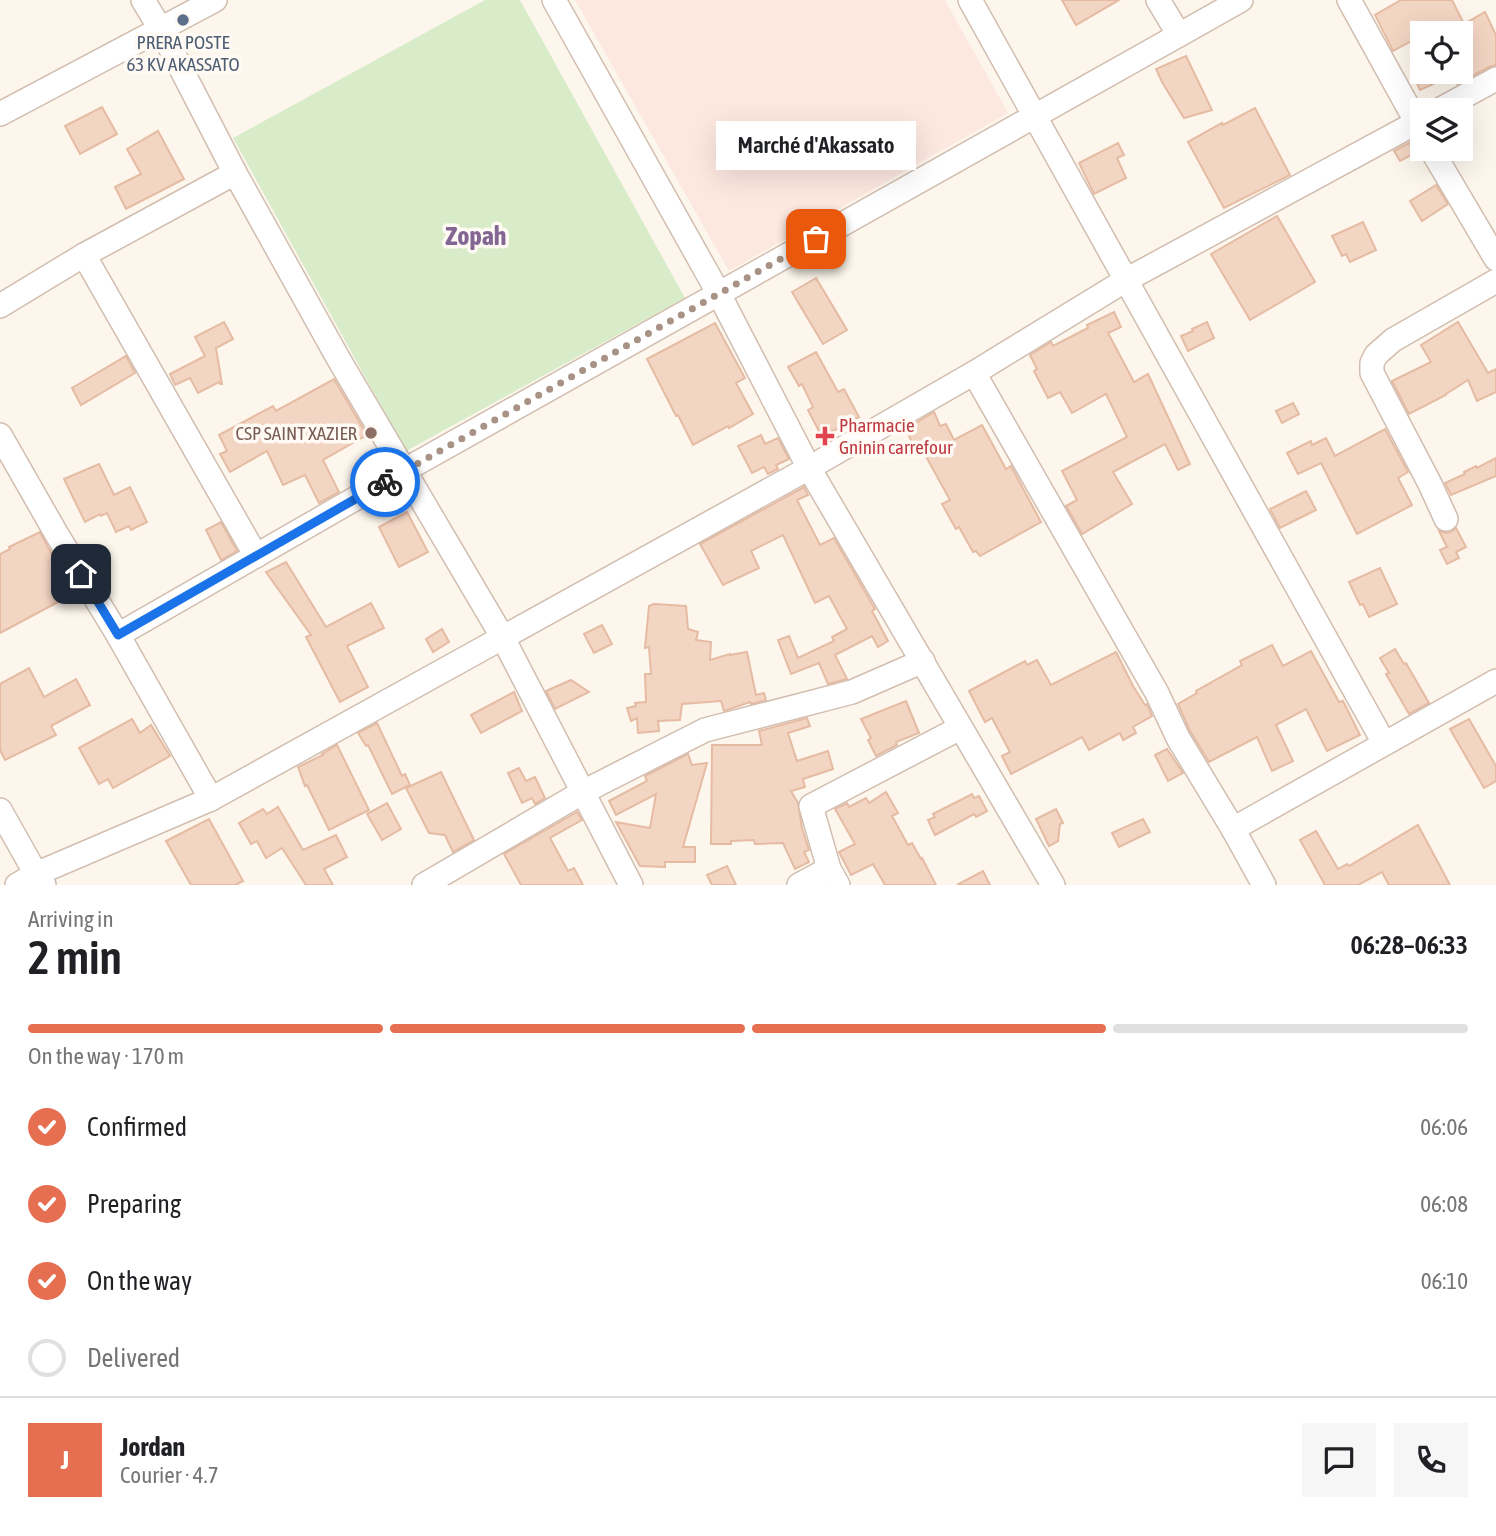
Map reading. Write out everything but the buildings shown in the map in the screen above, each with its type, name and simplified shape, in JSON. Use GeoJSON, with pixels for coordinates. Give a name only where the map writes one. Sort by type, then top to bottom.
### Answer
{"type":"FeatureCollection","features":[{"type":"Feature","properties":{"kind":"street"},"geometry":{"type":"LineString","coordinates":[[143,0],[338,358],[503,638],[631,885]]}},
{"type":"Feature","properties":{"kind":"street"},"geometry":{"type":"LineString","coordinates":[[0,114],[215,0]]}},
{"type":"Feature","properties":{"kind":"street"},"geometry":{"type":"LineString","coordinates":[[554,0],[719,294],[809,468],[1053,885]]}},
{"type":"Feature","properties":{"kind":"street"},"geometry":{"type":"LineString","coordinates":[[970,0],[1384,743]]}},
{"type":"Feature","properties":{"kind":"street"},"geometry":{"type":"LineString","coordinates":[[1158,0],[1179,34]]}},
{"type":"Feature","properties":{"kind":"street"},"geometry":{"type":"LineString","coordinates":[[118,635],[405,470],[1241,0]]}},
{"type":"Feature","properties":{"kind":"street"},"geometry":{"type":"LineString","coordinates":[[1349,0],[1410,106]]}},
{"type":"Feature","properties":{"kind":"street"},"geometry":{"type":"LineString","coordinates":[[1461,98],[1496,79]]}},
{"type":"Feature","properties":{"kind":"street"},"geometry":{"type":"LineString","coordinates":[[0,810],[32,881],[211,799],[809,468],[974,373],[1126,280],[1410,131]]}},
{"type":"Feature","properties":{"kind":"street"},"geometry":{"type":"LineString","coordinates":[[1439,161],[1496,259]]}},
{"type":"Feature","properties":{"kind":"street"},"geometry":{"type":"LineString","coordinates":[[0,306],[85,254],[235,173]]}},
{"type":"Feature","properties":{"kind":"street"},"geometry":{"type":"LineString","coordinates":[[85,254],[256,556]]}},
{"type":"Feature","properties":{"kind":"street"},"geometry":{"type":"LineString","coordinates":[[1446,520],[1372,373],[1372,363],[1376,355],[1393,340],[1496,281]]}},
{"type":"Feature","properties":{"kind":"street"},"geometry":{"type":"LineString","coordinates":[[974,373],[1157,693],[1178,738],[1264,885]]}},
{"type":"Feature","properties":{"kind":"street"},"geometry":{"type":"LineString","coordinates":[[0,435],[211,799]]}},
{"type":"Feature","properties":{"kind":"street"},"geometry":{"type":"LineString","coordinates":[[424,885],[454,878],[583,792],[705,730],[852,692],[923,661]]}},
{"type":"Feature","properties":{"kind":"street"},"geometry":{"type":"LineString","coordinates":[[1233,829],[1496,681]]}},
{"type":"Feature","properties":{"kind":"street"},"geometry":{"type":"LineString","coordinates":[[799,885],[833,877],[811,806],[960,728]]}},
{"type":"Feature","properties":{"kind":"shaded area"},"geometry":{"type":"Polygon","coordinates":[[[575,0],[945,0],[1008,113],[729,271],[575,0]]]}},
{"type":"Feature","properties":{"kind":"green space"},"geometry":{"type":"Polygon","coordinates":[[[485,0],[520,0],[685,298],[406,451],[233,138],[485,0]]]}},
{"type":"Feature","properties":{"kind":"way so far"},"geometry":{"type":"LineString","coordinates":[[385,482],[816,239]]}},
{"type":"Feature","properties":{"kind":"place","name":"PRERA POSTE 63 KV AKASSATO"},"geometry":{"type":"Point","coordinates":[183,20]}},
{"type":"Feature","properties":{"kind":"place","name":"Marché d'Akassato"},"geometry":{"type":"Point","coordinates":[816,239]}},
{"type":"Feature","properties":{"kind":"place","name":"CSP SAINT XAZIER"},"geometry":{"type":"Point","coordinates":[371,433]}},
{"type":"Feature","properties":{"kind":"place","name":"Pharmacie Gninin carrefour"},"geometry":{"type":"Point","coordinates":[825,436]}},
{"type":"Feature","properties":{"kind":"district","name":"Zopah"},"geometry":{"type":"Point","coordinates":[476,236]}},
{"type":"Feature","properties":{"kind":"route"},"geometry":{"type":"LineString","coordinates":[[81,574],[118,635],[385,482]]}}]}
